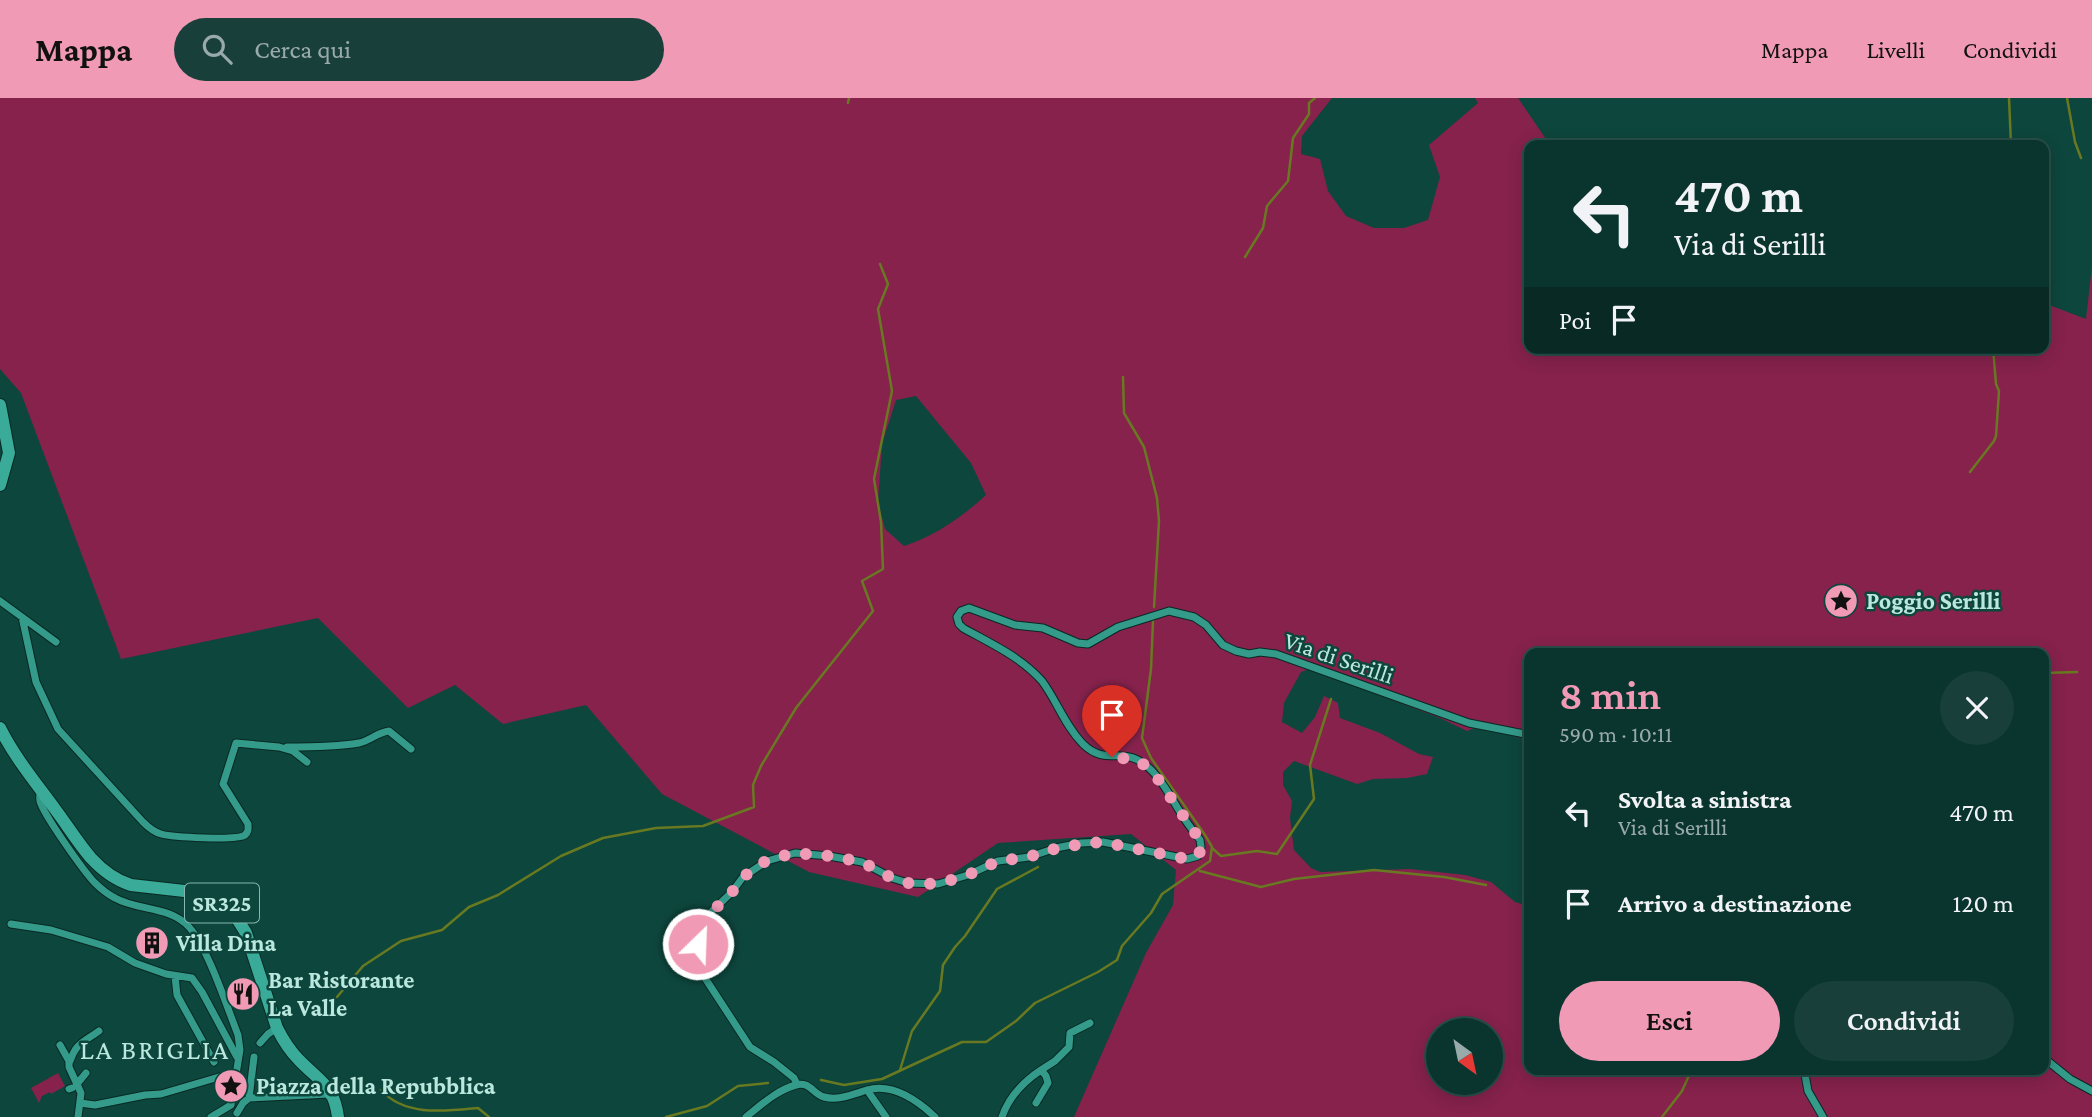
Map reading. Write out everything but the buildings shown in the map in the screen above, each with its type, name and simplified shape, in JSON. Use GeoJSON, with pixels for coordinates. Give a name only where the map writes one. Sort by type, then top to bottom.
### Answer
{"type":"FeatureCollection","features":[{"type":"Feature","properties":{"kind":"main road"},"geometry":{"type":"LineString","coordinates":[[0,405],[9,453],[0,485]]}},
{"type":"Feature","properties":{"kind":"main road","name":"SR325"},"geometry":{"type":"LineString","coordinates":[[0,728],[13,752],[90,857],[113,877],[131,885],[202,893],[233,912],[246,933],[277,1028],[289,1048],[324,1083],[333,1096],[338,1117]]}},
{"type":"Feature","properties":{"kind":"street"},"geometry":{"type":"LineString","coordinates":[[0,601],[56,642]]}},
{"type":"Feature","properties":{"kind":"street","name":"Via di Serilli"},"geometry":{"type":"LineString","coordinates":[[797,1084],[784,1070],[750,1047],[705,978],[698,944],[710,914],[743,877],[767,860],[795,853],[829,856],[862,862],[908,883],[938,884],[968,875],[998,861],[1030,857],[1056,848],[1090,842],[1103,842],[1187,859],[1198,856],[1202,847],[1200,840],[1148,768],[1138,760],[1106,757],[1085,746],[1033,671],[1015,657],[963,628],[957,617],[961,611],[969,608],[1015,625],[1043,628],[1078,643],[1088,643],[1118,627],[1169,611],[1194,618],[1206,625],[1223,645],[1236,652],[1276,654],[1457,719],[1524,734]]}},
{"type":"Feature","properties":{"kind":"street"},"geometry":{"type":"LineString","coordinates":[[22,617],[36,682],[58,729],[149,828],[165,835],[236,838],[242,837],[248,830],[248,824],[223,785],[236,743],[279,747],[336,746],[361,743],[389,731],[411,749]]}},
{"type":"Feature","properties":{"kind":"street"},"geometry":{"type":"LineString","coordinates":[[279,747],[293,751],[307,762]]}},
{"type":"Feature","properties":{"kind":"street"},"geometry":{"type":"LineString","coordinates":[[41,791],[39,798],[44,810],[100,887],[117,899],[180,919],[194,933],[238,1035],[238,1061],[231,1105],[217,1115]]}},
{"type":"Feature","properties":{"kind":"street"},"geometry":{"type":"LineString","coordinates":[[11,924],[51,930],[108,947],[135,963],[175,976],[192,978],[238,1051]]}},
{"type":"Feature","properties":{"kind":"street"},"geometry":{"type":"LineString","coordinates":[[175,976],[177,995],[214,1062]]}},
{"type":"Feature","properties":{"kind":"street"},"geometry":{"type":"LineString","coordinates":[[1002,1117],[1010,1097],[1069,1047],[1070,1033],[1090,1023]]}},
{"type":"Feature","properties":{"kind":"street"},"geometry":{"type":"LineString","coordinates":[[261,1043],[277,1028]]}},
{"type":"Feature","properties":{"kind":"street"},"geometry":{"type":"LineString","coordinates":[[70,1061],[77,1047],[99,1031]]}},
{"type":"Feature","properties":{"kind":"street"},"geometry":{"type":"LineString","coordinates":[[60,1045],[70,1061],[73,1087],[80,1093],[78,1117]]}},
{"type":"Feature","properties":{"kind":"street"},"geometry":{"type":"LineString","coordinates":[[231,1105],[240,1115],[246,1101],[254,1057]]}},
{"type":"Feature","properties":{"kind":"street"},"geometry":{"type":"LineString","coordinates":[[2049,1062],[2070,1079],[2092,1091]]}},
{"type":"Feature","properties":{"kind":"street"},"geometry":{"type":"LineString","coordinates":[[1036,1103],[1048,1083],[1041,1070]]}},
{"type":"Feature","properties":{"kind":"street"},"geometry":{"type":"LineString","coordinates":[[79,1105],[95,1105],[161,1094],[236,1072]]}},
{"type":"Feature","properties":{"kind":"street"},"geometry":{"type":"LineString","coordinates":[[73,1087],[86,1073]]}},
{"type":"Feature","properties":{"kind":"street"},"geometry":{"type":"LineString","coordinates":[[1805,1075],[1808,1091],[1823,1117]]}},
{"type":"Feature","properties":{"kind":"street"},"geometry":{"type":"LineString","coordinates":[[746,1117],[775,1095],[802,1083],[826,1097],[891,1089],[935,1117]]}},
{"type":"Feature","properties":{"kind":"street"},"geometry":{"type":"LineString","coordinates":[[867,1090],[886,1117]]}},
{"type":"Feature","properties":{"kind":"street"},"geometry":{"type":"LineString","coordinates":[[246,1101],[333,1096]]}},
{"type":"Feature","properties":{"kind":"shaded area"},"geometry":{"type":"Polygon","coordinates":[[[0,98],[1332,98],[1302,136],[1301,154],[1320,159],[1328,191],[1346,216],[1374,228],[1404,228],[1428,220],[1440,177],[1429,145],[1478,103],[1475,98],[1518,98],[1547,140],[1524,140],[1524,354],[2049,354],[2049,305],[2086,319],[2092,266],[2092,1117],[1074,1117],[1146,953],[1173,905],[1176,870],[1131,834],[998,843],[918,897],[809,872],[662,794],[586,705],[503,724],[455,685],[408,708],[318,618],[121,659],[21,393],[0,369],[0,98]],[[916,396],[896,400],[882,444],[878,502],[885,529],[904,546],[948,525],[986,495],[971,463],[916,396]]]}},
{"type":"Feature","properties":{"kind":"shaded area"},"geometry":{"type":"Polygon","coordinates":[[[58,1073],[65,1086],[42,1096],[39,1103],[31,1088],[58,1073]]]}},
{"type":"Feature","properties":{"kind":"waterway"},"geometry":{"type":"LineString","coordinates":[[848,103],[849,98]]}},
{"type":"Feature","properties":{"kind":"waterway"},"geometry":{"type":"LineString","coordinates":[[1245,257],[1263,228],[1267,206],[1288,181],[1293,138],[1309,114],[1309,103],[1315,98]]}},
{"type":"Feature","properties":{"kind":"waterway"},"geometry":{"type":"LineString","coordinates":[[2009,98],[2011,140]]}},
{"type":"Feature","properties":{"kind":"waterway"},"geometry":{"type":"LineString","coordinates":[[2067,98],[2075,142],[2081,158]]}},
{"type":"Feature","properties":{"kind":"waterway"},"geometry":{"type":"LineString","coordinates":[[337,997],[363,966],[401,941],[442,930],[469,907],[498,895],[561,856],[603,838],[656,828],[703,826],[754,807],[753,785],[761,766],[796,708],[873,611],[862,581],[883,569],[881,522],[874,479],[892,391],[878,309],[888,284],[880,264]]}},
{"type":"Feature","properties":{"kind":"waterway"},"geometry":{"type":"LineString","coordinates":[[1970,472],[1996,436],[1999,391],[1994,354]]}},
{"type":"Feature","properties":{"kind":"waterway"},"geometry":{"type":"LineString","coordinates":[[1123,377],[1124,413],[1144,447],[1157,498],[1159,521],[1154,607]]}},
{"type":"Feature","properties":{"kind":"waterway"},"geometry":{"type":"LineString","coordinates":[[821,1080],[844,1085],[882,1079],[962,1042],[986,1042],[1016,1021],[1035,1003],[1117,960],[1122,946],[1151,913],[1162,894],[1210,861],[1212,847],[1151,758],[1142,738],[1151,669],[1153,621]]}},
{"type":"Feature","properties":{"kind":"waterway"},"geometry":{"type":"LineString","coordinates":[[2049,673],[2077,672]]}},
{"type":"Feature","properties":{"kind":"waterway"},"geometry":{"type":"LineString","coordinates":[[1212,848],[1221,856],[1257,851],[1277,854],[1314,799],[1310,765],[1331,699]]}},
{"type":"Feature","properties":{"kind":"waterway"},"geometry":{"type":"LineString","coordinates":[[900,1070],[912,1031],[940,991],[943,965],[955,947],[997,889],[1038,867]]}},
{"type":"Feature","properties":{"kind":"waterway"},"geometry":{"type":"LineString","coordinates":[[1200,871],[1261,887],[1294,879],[1374,870],[1444,877],[1486,885]]}},
{"type":"Feature","properties":{"kind":"waterway"},"geometry":{"type":"LineString","coordinates":[[1662,1117],[1682,1091],[1689,1075]]}},
{"type":"Feature","properties":{"kind":"waterway"},"geometry":{"type":"LineString","coordinates":[[666,1117],[707,1106],[738,1086],[768,1083]]}},
{"type":"Feature","properties":{"kind":"waterway"},"geometry":{"type":"LineString","coordinates":[[381,1090],[402,1105],[440,1111],[478,1108],[489,1117]]}},
{"type":"Feature","properties":{"kind":"place","name":"Poggio Serilli"},"geometry":{"type":"Point","coordinates":[1841,601]}},
{"type":"Feature","properties":{"kind":"place","name":"Villa Dina"},"geometry":{"type":"Point","coordinates":[152,943]}},
{"type":"Feature","properties":{"kind":"place","name":"Bar Ristorante La Valle"},"geometry":{"type":"Point","coordinates":[243,994]}},
{"type":"Feature","properties":{"kind":"place","name":"Piazza della Repubblica"},"geometry":{"type":"Point","coordinates":[231,1086]}},
{"type":"Feature","properties":{"kind":"district","name":"LA BRIGLIA"},"geometry":{"type":"Point","coordinates":[155,1049]}},
{"type":"Feature","properties":{"kind":"route"},"geometry":{"type":"LineString","coordinates":[[698,944],[710,914],[743,877],[767,860],[795,853],[862,862],[908,883],[938,884],[968,875],[998,861],[1030,857],[1040,852],[1090,842],[1103,842],[1187,859],[1198,856],[1202,847],[1200,840],[1158,779],[1138,760],[1112,757]]}}]}
